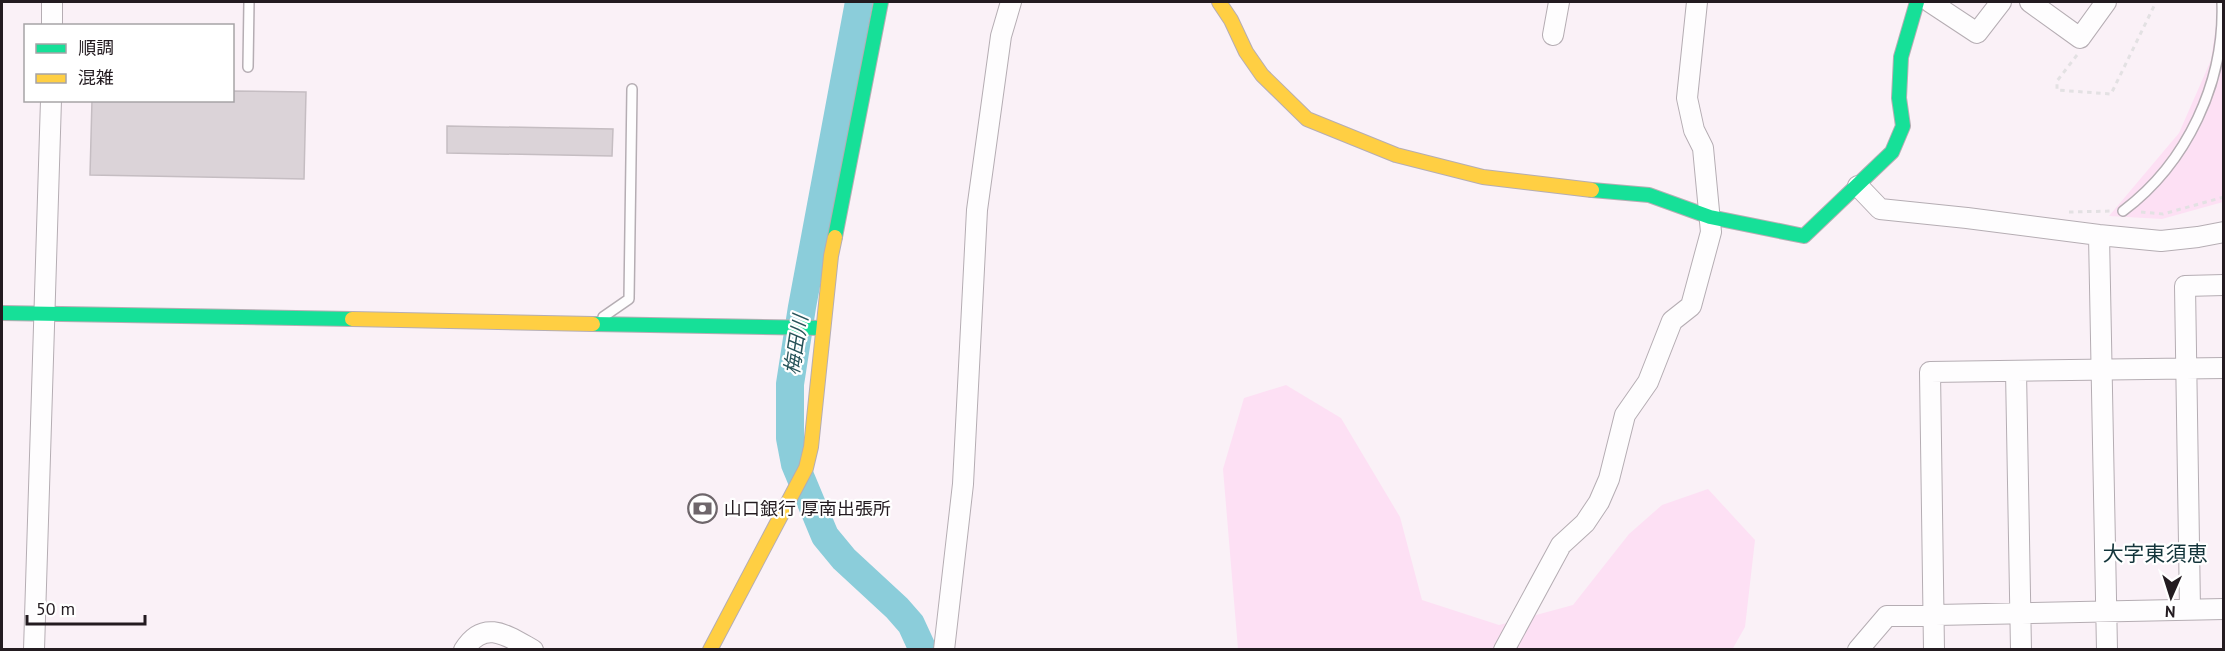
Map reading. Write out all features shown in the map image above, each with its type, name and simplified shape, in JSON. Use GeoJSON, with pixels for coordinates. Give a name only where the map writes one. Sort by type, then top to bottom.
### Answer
{"type":"FeatureCollection","features":[{"type":"Feature","properties":{"kind":"street"},"geometry":{"type":"LineString","coordinates":[[52,2],[52,24]]}},
{"type":"Feature","properties":{"kind":"street"},"geometry":{"type":"LineString","coordinates":[[710,650],[806,468],[811,447],[831,256],[881,2]]}},
{"type":"Feature","properties":{"kind":"street"},"geometry":{"type":"LineString","coordinates":[[944,650],[963,484],[977,210],[1001,36],[1011,2]]}},
{"type":"Feature","properties":{"kind":"street"},"geometry":{"type":"LineString","coordinates":[[1220,2],[1246,52],[1262,75],[1306,119],[1396,155],[1483,177],[1649,195],[1710,217],[1804,236],[1892,152],[1902,126],[1899,98],[1901,57],[1917,2]]}},
{"type":"Feature","properties":{"kind":"street"},"geometry":{"type":"LineString","coordinates":[[1553,35],[1558,2]]}},
{"type":"Feature","properties":{"kind":"street"},"geometry":{"type":"LineString","coordinates":[[1503,650],[1561,545],[1585,523],[1599,501],[1609,479],[1625,415],[1648,382],[1672,321],[1691,306],[1711,232],[1703,147],[1694,130],[1688,98],[1697,2]]}},
{"type":"Feature","properties":{"kind":"street"},"geometry":{"type":"LineString","coordinates":[[1930,2],[1977,33],[2001,2]]}},
{"type":"Feature","properties":{"kind":"street"},"geometry":{"type":"LineString","coordinates":[[2030,2],[2080,38],[2106,2]]}},
{"type":"Feature","properties":{"kind":"street"},"geometry":{"type":"LineString","coordinates":[[34,650],[51,102]]}},
{"type":"Feature","properties":{"kind":"street"},"geometry":{"type":"LineString","coordinates":[[1858,186],[1880,209],[2161,241],[2223,232]]}},
{"type":"Feature","properties":{"kind":"street"},"geometry":{"type":"LineString","coordinates":[[2099,235],[2107,650]]}},
{"type":"Feature","properties":{"kind":"street"},"geometry":{"type":"LineString","coordinates":[[2190,609],[2186,286],[2223,285]]}},
{"type":"Feature","properties":{"kind":"street"},"geometry":{"type":"LineString","coordinates":[[2,313],[824,328]]}},
{"type":"Feature","properties":{"kind":"street"},"geometry":{"type":"LineString","coordinates":[[1934,650],[1930,372],[2223,368]]}},
{"type":"Feature","properties":{"kind":"street"},"geometry":{"type":"LineString","coordinates":[[2016,371],[2020,650]]}},
{"type":"Feature","properties":{"kind":"street"},"geometry":{"type":"LineString","coordinates":[[1858,650],[1887,616],[2223,609]]}},
{"type":"Feature","properties":{"kind":"street"},"geometry":{"type":"LineString","coordinates":[[464,650],[478,634],[487,632],[501,633],[533,650]]}},
{"type":"Feature","properties":{"kind":"lane"},"geometry":{"type":"LineString","coordinates":[[248,67],[249,2]]}},
{"type":"Feature","properties":{"kind":"lane"},"geometry":{"type":"LineString","coordinates":[[2123,211],[2162,177],[2198,123],[2221,53],[2223,2]]}},
{"type":"Feature","properties":{"kind":"lane"},"geometry":{"type":"LineString","coordinates":[[594,324],[629,299],[632,89]]}},
{"type":"Feature","properties":{"kind":"path"},"geometry":{"type":"LineString","coordinates":[[2080,38],[2077,55],[2057,81],[2057,90],[2111,94],[2156,2]]}},
{"type":"Feature","properties":{"kind":"shaded area"},"geometry":{"type":"Polygon","coordinates":[[[2216,2],[2223,2],[2223,202],[2162,219],[2109,216],[2179,133],[2211,60],[2218,13],[2216,2]]]}},
{"type":"Feature","properties":{"kind":"shaded area"},"geometry":{"type":"Polygon","coordinates":[[[1286,385],[1341,418],[1400,517],[1422,600],[1499,625],[1573,605],[1629,534],[1662,505],[1708,489],[1755,540],[1745,627],[1732,650],[1238,649],[1223,469],[1244,398],[1286,385]]]}},
{"type":"Feature","properties":{"kind":"building"},"geometry":{"type":"Polygon","coordinates":[[[234,91],[306,92],[304,179],[90,175],[92,102],[234,102],[234,91]]]}},
{"type":"Feature","properties":{"kind":"building"},"geometry":{"type":"Polygon","coordinates":[[[447,126],[613,129],[612,156],[447,153],[447,126]]]}},
{"type":"Feature","properties":{"kind":"waterway","name":"梅田川"},"geometry":{"type":"LineString","coordinates":[[859,2],[802,307],[790,384],[790,438],[795,464],[825,536],[844,559],[911,624],[923,650]]}},
{"type":"Feature","properties":{"kind":"traffic: fast"},"geometry":{"type":"LineString","coordinates":[[835,237],[881,2]]}},
{"type":"Feature","properties":{"kind":"traffic: fast"},"geometry":{"type":"LineString","coordinates":[[1592,190],[1649,195],[1710,217],[1804,236],[1892,152],[1903,126],[1899,98],[1901,57],[1917,2]]}},
{"type":"Feature","properties":{"kind":"traffic: fast"},"geometry":{"type":"LineString","coordinates":[[2,313],[352,319]]}},
{"type":"Feature","properties":{"kind":"traffic: fast"},"geometry":{"type":"LineString","coordinates":[[593,324],[823,328]]}},
{"type":"Feature","properties":{"kind":"traffic: slow"},"geometry":{"type":"LineString","coordinates":[[1219,2],[1231,20],[1246,52],[1262,75],[1307,119],[1396,155],[1483,177],[1592,190]]}},
{"type":"Feature","properties":{"kind":"traffic: slow"},"geometry":{"type":"LineString","coordinates":[[710,650],[806,468],[811,447],[831,256],[835,237]]}},
{"type":"Feature","properties":{"kind":"traffic: slow"},"geometry":{"type":"LineString","coordinates":[[352,319],[593,324]]}},
{"type":"Feature","properties":{"kind":"place","name":"山口銀行 厚南出張所"},"geometry":{"type":"Point","coordinates":[703,508]}},
{"type":"Feature","properties":{"kind":"district","name":"大字東須恵"},"geometry":{"type":"Point","coordinates":[2155,553]}}]}
